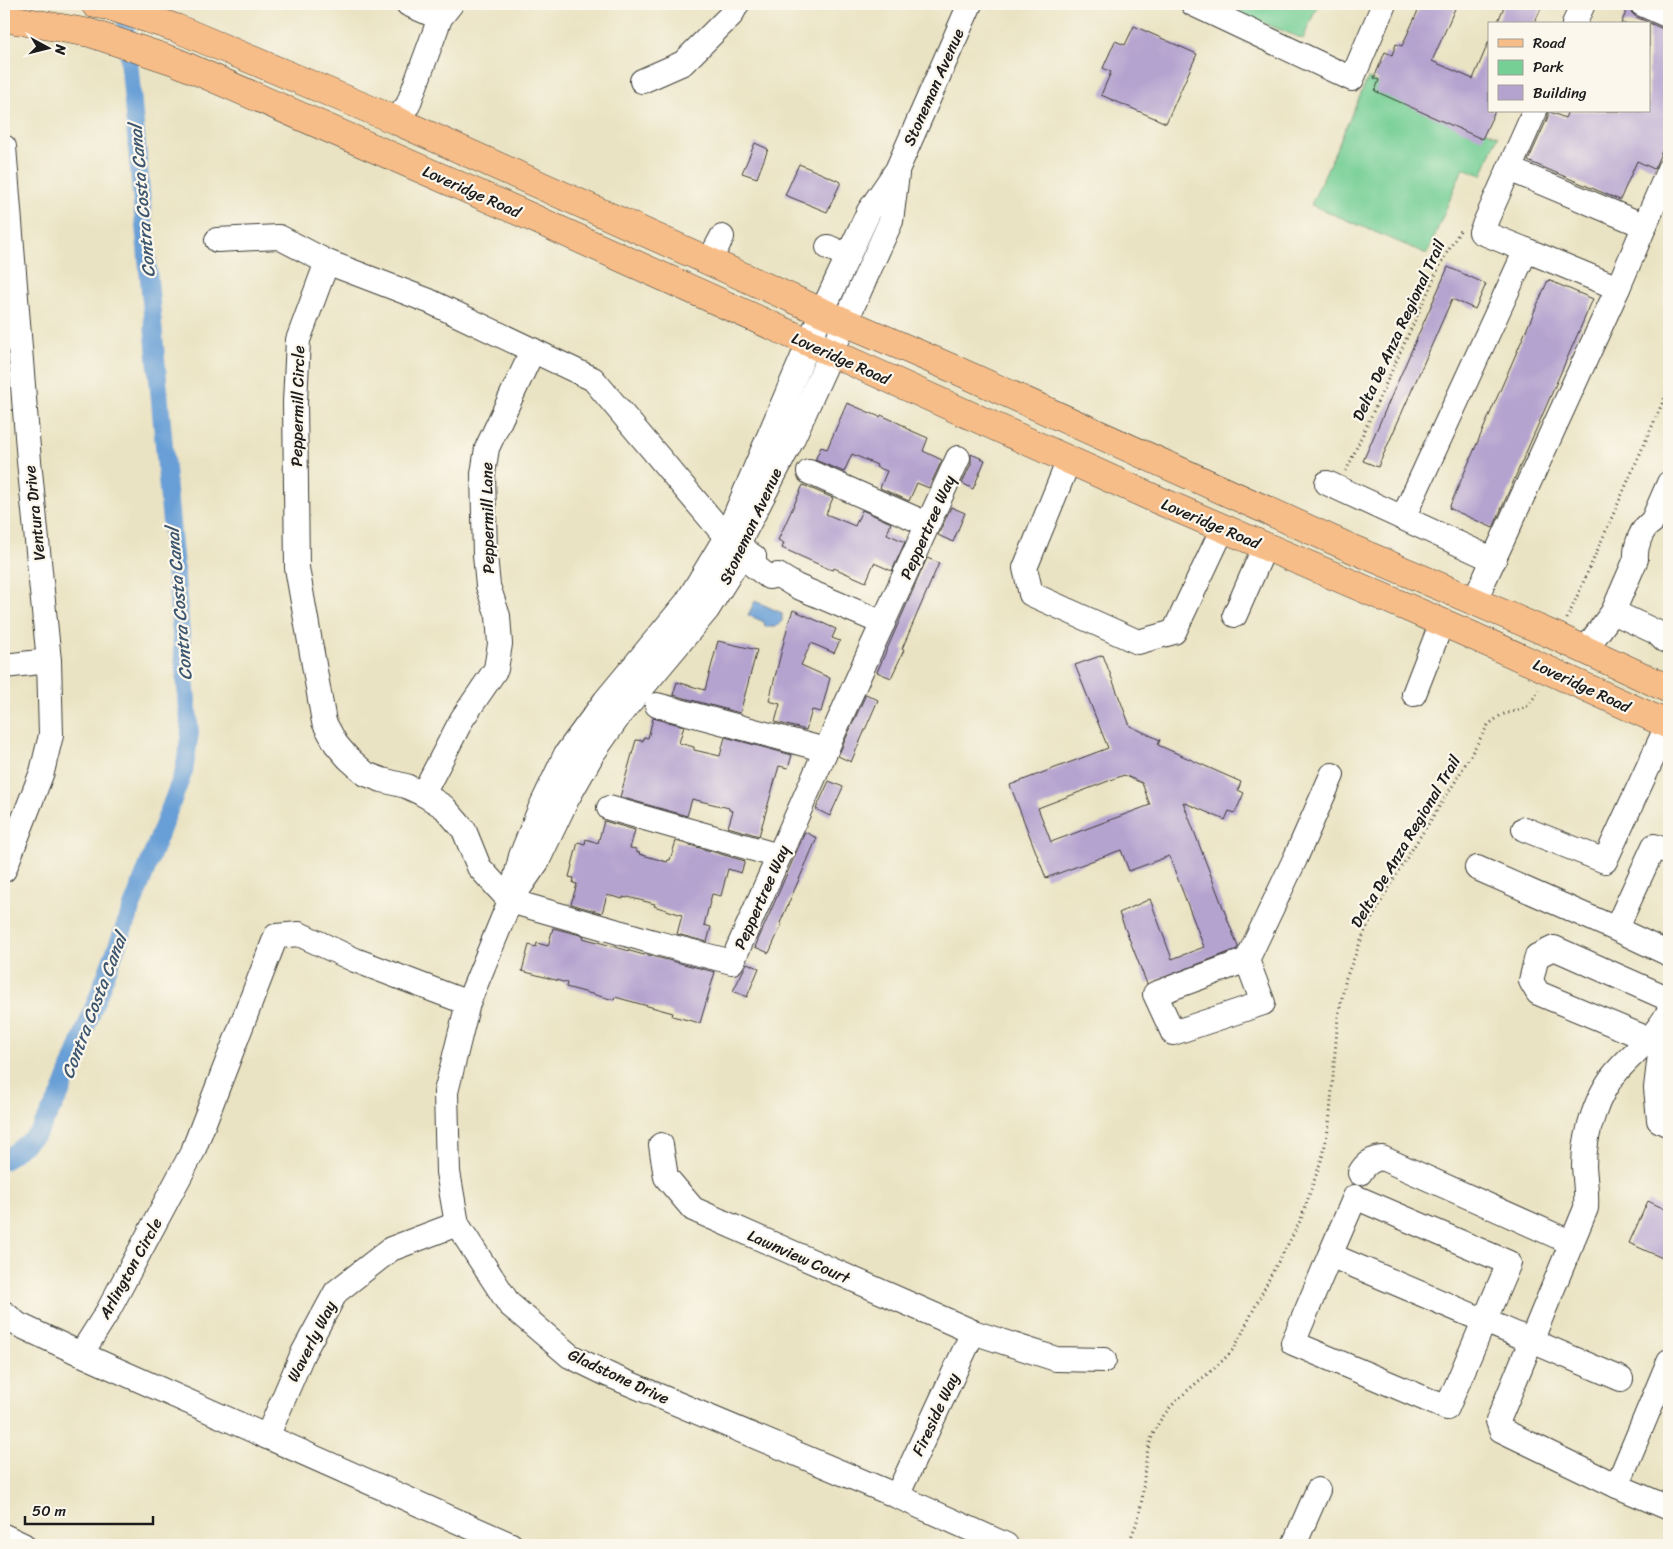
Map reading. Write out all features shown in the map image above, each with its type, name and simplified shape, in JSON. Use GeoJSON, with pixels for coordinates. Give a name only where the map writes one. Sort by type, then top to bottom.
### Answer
{"type":"FeatureCollection","features":[{"type":"Feature","properties":{"kind":"main road","name":"Loveridge Road"},"geometry":{"type":"LineString","coordinates":[[102,5],[176,28],[395,120],[954,369],[1354,550],[1585,650],[1669,689]]}},
{"type":"Feature","properties":{"kind":"main road","name":"Loveridge Road"},"geometry":{"type":"LineString","coordinates":[[4,18],[90,33],[174,61],[522,213],[1069,460],[1442,622],[1669,724]]}},
{"type":"Feature","properties":{"kind":"main road"},"geometry":{"type":"LineString","coordinates":[[1554,672],[1585,650]]}},
{"type":"Feature","properties":{"kind":"street"},"geometry":{"type":"LineString","coordinates":[[395,120],[408,105],[446,11],[408,4]]}},
{"type":"Feature","properties":{"kind":"street"},"geometry":{"type":"LineString","coordinates":[[642,81],[683,63],[731,15],[737,4]]}},
{"type":"Feature","properties":{"kind":"street","name":"Stoneman Avenue"},"geometry":{"type":"LineString","coordinates":[[834,317],[838,252],[897,170],[970,4]]}},
{"type":"Feature","properties":{"kind":"street"},"geometry":{"type":"LineString","coordinates":[[1193,4],[1352,79],[1384,4]]}},
{"type":"Feature","properties":{"kind":"street"},"geometry":{"type":"LineString","coordinates":[[1575,22],[1583,4]]}},
{"type":"Feature","properties":{"kind":"street"},"geometry":{"type":"LineString","coordinates":[[1642,4],[1669,16]]}},
{"type":"Feature","properties":{"kind":"street"},"geometry":{"type":"LineString","coordinates":[[1535,112],[1482,232],[1618,288]]}},
{"type":"Feature","properties":{"kind":"street","name":"Ventura Drive"},"geometry":{"type":"LineString","coordinates":[[4,147],[28,451],[49,661],[51,735],[42,772],[4,870]]}},
{"type":"Feature","properties":{"kind":"street"},"geometry":{"type":"LineString","coordinates":[[1509,169],[1645,226]]}},
{"type":"Feature","properties":{"kind":"street"},"geometry":{"type":"LineString","coordinates":[[1474,602],[1618,288],[1669,169]]}},
{"type":"Feature","properties":{"kind":"street","name":"Stoneman Avenue"},"geometry":{"type":"LineString","coordinates":[[468,1003],[510,901],[537,862],[567,800],[593,753],[621,713],[707,610],[734,567],[740,546],[792,440],[820,348],[834,317],[891,221],[897,170]]}},
{"type":"Feature","properties":{"kind":"street"},"geometry":{"type":"LineString","coordinates":[[217,240],[279,237],[327,262],[429,301],[593,379],[740,546],[754,566],[769,577],[778,575],[796,586],[883,623]]}},
{"type":"Feature","properties":{"kind":"street"},"geometry":{"type":"LineString","coordinates":[[709,261],[722,237]]}},
{"type":"Feature","properties":{"kind":"street"},"geometry":{"type":"LineString","coordinates":[[1403,518],[1526,250]]}},
{"type":"Feature","properties":{"kind":"street","name":"Peppermill Circle"},"geometry":{"type":"LineString","coordinates":[[327,262],[298,340],[295,402],[297,568],[324,722],[336,744],[366,774],[406,786],[444,807],[464,830],[479,867],[510,901]]}},
{"type":"Feature","properties":{"kind":"street","name":"Peppermill Lane"},"geometry":{"type":"LineString","coordinates":[[423,794],[462,719],[496,669],[500,644],[499,625],[488,586],[485,556],[483,474],[486,448],[533,350]]}},
{"type":"Feature","properties":{"kind":"street","name":"Peppertree Way"},"geometry":{"type":"LineString","coordinates":[[510,901],[732,962],[958,458]]}},
{"type":"Feature","properties":{"kind":"street"},"geometry":{"type":"LineString","coordinates":[[1069,460],[1025,568],[1031,594],[1138,642],[1174,632],[1223,528]]}},
{"type":"Feature","properties":{"kind":"street"},"geometry":{"type":"LineString","coordinates":[[809,472],[927,524]]}},
{"type":"Feature","properties":{"kind":"street"},"geometry":{"type":"LineString","coordinates":[[1585,650],[1613,612],[1636,559],[1644,555],[1655,530],[1652,522],[1669,483]]}},
{"type":"Feature","properties":{"kind":"street"},"geometry":{"type":"LineString","coordinates":[[1333,485],[1494,560]]}},
{"type":"Feature","properties":{"kind":"street"},"geometry":{"type":"LineString","coordinates":[[1235,615],[1265,546]]}},
{"type":"Feature","properties":{"kind":"street"},"geometry":{"type":"LineString","coordinates":[[1613,612],[1665,635]]}},
{"type":"Feature","properties":{"kind":"street"},"geometry":{"type":"LineString","coordinates":[[1414,694],[1442,622]]}},
{"type":"Feature","properties":{"kind":"street"},"geometry":{"type":"LineString","coordinates":[[4,666],[49,661]]}},
{"type":"Feature","properties":{"kind":"street"},"geometry":{"type":"LineString","coordinates":[[657,704],[826,750]]}},
{"type":"Feature","properties":{"kind":"street"},"geometry":{"type":"LineString","coordinates":[[1524,829],[1606,861],[1669,724]]}},
{"type":"Feature","properties":{"kind":"street"},"geometry":{"type":"LineString","coordinates":[[1247,960],[1332,775]]}},
{"type":"Feature","properties":{"kind":"street"},"geometry":{"type":"LineString","coordinates":[[609,808],[780,856]]}},
{"type":"Feature","properties":{"kind":"street"},"geometry":{"type":"LineString","coordinates":[[1616,929],[1654,846],[1669,852]]}},
{"type":"Feature","properties":{"kind":"street"},"geometry":{"type":"LineString","coordinates":[[1477,868],[1669,954]]}},
{"type":"Feature","properties":{"kind":"street","name":"Arlington Circle"},"geometry":{"type":"LineString","coordinates":[[81,1354],[108,1311],[193,1151],[276,936],[298,934],[355,960],[468,1003]]}},
{"type":"Feature","properties":{"kind":"street"},"geometry":{"type":"LineString","coordinates":[[1648,1038],[1538,993],[1531,981],[1537,956],[1554,948],[1669,999]]}},
{"type":"Feature","properties":{"kind":"street","name":"Gladstone Drive"},"geometry":{"type":"LineString","coordinates":[[468,1003],[446,1092],[448,1172],[457,1224],[509,1304],[570,1356],[609,1375],[897,1496],[1006,1545]]}},
{"type":"Feature","properties":{"kind":"street"},"geometry":{"type":"LineString","coordinates":[[1667,1016],[1612,1078],[1590,1123],[1584,1165],[1587,1192],[1586,1208],[1498,1421],[1501,1430],[1617,1486],[1669,1508]]}},
{"type":"Feature","properties":{"kind":"street"},"geometry":{"type":"LineString","coordinates":[[1667,1016],[1656,1088],[1659,1120],[1669,1125]]}},
{"type":"Feature","properties":{"kind":"street","name":"Lawnview Court"},"geometry":{"type":"LineString","coordinates":[[661,1145],[666,1177],[693,1208],[973,1332],[1056,1358],[1104,1360]]}},
{"type":"Feature","properties":{"kind":"street"},"geometry":{"type":"LineString","coordinates":[[1360,1173],[1374,1159],[1382,1158],[1572,1243]]}},
{"type":"Feature","properties":{"kind":"street"},"geometry":{"type":"LineString","coordinates":[[1355,1197],[1509,1262],[1484,1321],[1447,1408],[1293,1343],[1355,1197]]}},
{"type":"Feature","properties":{"kind":"street","name":"Waverly Way"},"geometry":{"type":"LineString","coordinates":[[267,1437],[303,1352],[336,1292],[391,1249],[457,1224]]}},
{"type":"Feature","properties":{"kind":"street"},"geometry":{"type":"LineString","coordinates":[[1330,1255],[1621,1379]]}},
{"type":"Feature","properties":{"kind":"street"},"geometry":{"type":"LineString","coordinates":[[4,1313],[17,1324],[81,1354],[511,1545]]}},
{"type":"Feature","properties":{"kind":"street","name":"Fireside Way"},"geometry":{"type":"LineString","coordinates":[[897,1496],[973,1332]]}},
{"type":"Feature","properties":{"kind":"street"},"geometry":{"type":"LineString","coordinates":[[1617,1486],[1669,1361]]}},
{"type":"Feature","properties":{"kind":"street"},"geometry":{"type":"LineString","coordinates":[[1294,1545],[1318,1490]]}},
{"type":"Feature","properties":{"kind":"street"},"geometry":{"type":"LineString","coordinates":[[4,1536],[23,1545]]}},
{"type":"Feature","properties":{"kind":"path","name":"Delta De Anza Regional Trail"},"geometry":{"type":"LineString","coordinates":[[1333,485],[1441,262],[1464,223]]}},
{"type":"Feature","properties":{"kind":"path"},"geometry":{"type":"LineString","coordinates":[[1559,639],[1669,388]]}},
{"type":"Feature","properties":{"kind":"path","name":"Delta De Anza Regional Trail"},"geometry":{"type":"LineString","coordinates":[[1128,1545],[1139,1514],[1143,1494],[1146,1457],[1150,1441],[1157,1426],[1176,1400],[1226,1359],[1235,1347],[1300,1219],[1327,1140],[1338,1017],[1346,978],[1364,933],[1397,873],[1455,782],[1488,725],[1501,715],[1529,705],[1554,672]]}},
{"type":"Feature","properties":{"kind":"green space"},"geometry":{"type":"Polygon","coordinates":[[[1217,4],[1318,4],[1303,39],[1217,4]]]}},
{"type":"Feature","properties":{"kind":"green space"},"geometry":{"type":"Polygon","coordinates":[[[1368,78],[1498,136],[1482,175],[1463,168],[1427,254],[1311,205],[1368,78]]]}},
{"type":"Feature","properties":{"kind":"water"},"geometry":{"type":"Polygon","coordinates":[[[755,601],[782,613],[782,621],[776,627],[765,627],[764,622],[748,615],[755,601]]]}},
{"type":"Feature","properties":{"kind":"building"},"geometry":{"type":"Polygon","coordinates":[[[1421,4],[1457,4],[1432,61],[1473,79],[1488,43],[1488,112],[1495,112],[1482,139],[1375,91],[1379,80],[1374,78],[1385,52],[1392,55],[1396,44],[1402,46],[1421,4]]]}},
{"type":"Feature","properties":{"kind":"building"},"geometry":{"type":"Polygon","coordinates":[[[1505,4],[1543,4],[1535,22],[1498,22],[1505,4]]]}},
{"type":"Feature","properties":{"kind":"building"},"geometry":{"type":"Polygon","coordinates":[[[1628,7],[1636,17],[1647,22],[1622,22],[1628,7]]]}},
{"type":"Feature","properties":{"kind":"building"},"geometry":{"type":"Polygon","coordinates":[[[1650,23],[1669,30],[1669,135],[1654,169],[1637,161],[1620,200],[1528,161],[1548,117],[1548,112],[1565,118],[1568,112],[1650,112],[1650,23]]]}},
{"type":"Feature","properties":{"kind":"building"},"geometry":{"type":"Polygon","coordinates":[[[1134,26],[1197,54],[1166,123],[1101,95],[1111,72],[1103,68],[1115,41],[1125,45],[1134,26]]]}},
{"type":"Feature","properties":{"kind":"building"},"geometry":{"type":"Polygon","coordinates":[[[755,143],[768,149],[757,178],[742,173],[755,143]]]}},
{"type":"Feature","properties":{"kind":"building"},"geometry":{"type":"Polygon","coordinates":[[[799,164],[841,182],[827,212],[785,195],[799,164]]]}},
{"type":"Feature","properties":{"kind":"building"},"geometry":{"type":"Polygon","coordinates":[[[1448,267],[1486,284],[1475,309],[1452,299],[1378,467],[1363,461],[1448,267]]]}},
{"type":"Feature","properties":{"kind":"building"},"geometry":{"type":"Polygon","coordinates":[[[1548,280],[1593,299],[1493,528],[1449,508],[1548,280]]]}},
{"type":"Feature","properties":{"kind":"building"},"geometry":{"type":"Polygon","coordinates":[[[847,403],[880,417],[881,415],[928,438],[923,451],[942,460],[929,488],[917,483],[909,501],[880,488],[887,471],[852,454],[844,472],[815,460],[821,447],[827,449],[847,403]]]}},
{"type":"Feature","properties":{"kind":"building"},"geometry":{"type":"Polygon","coordinates":[[[971,454],[985,460],[973,489],[962,483],[971,464],[971,454]]]}},
{"type":"Feature","properties":{"kind":"building"},"geometry":{"type":"Polygon","coordinates":[[[803,485],[833,498],[826,514],[855,526],[862,510],[891,523],[887,534],[905,542],[892,571],[874,563],[866,582],[834,568],[833,570],[829,569],[782,548],[784,543],[778,540],[803,485]]]}},
{"type":"Feature","properties":{"kind":"building"},"geometry":{"type":"Polygon","coordinates":[[[951,507],[965,513],[953,542],[938,535],[951,507]]]}},
{"type":"Feature","properties":{"kind":"building"},"geometry":{"type":"Polygon","coordinates":[[[927,558],[939,563],[891,678],[877,672],[927,558]]]}},
{"type":"Feature","properties":{"kind":"building"},"geometry":{"type":"Polygon","coordinates":[[[793,610],[836,629],[832,638],[840,641],[834,653],[811,643],[801,665],[830,678],[821,712],[812,710],[806,730],[775,722],[780,704],[769,701],[793,610]]]}},
{"type":"Feature","properties":{"kind":"building"},"geometry":{"type":"Polygon","coordinates":[[[718,641],[757,650],[740,713],[673,695],[677,682],[705,690],[718,641]]]}},
{"type":"Feature","properties":{"kind":"building"},"geometry":{"type":"Polygon","coordinates":[[[1103,655],[1130,726],[1160,740],[1158,745],[1241,782],[1238,790],[1244,793],[1235,813],[1229,811],[1225,820],[1183,802],[1238,947],[1237,949],[1147,984],[1119,913],[1150,899],[1172,959],[1204,947],[1169,856],[1129,871],[1121,850],[1046,878],[1010,785],[1108,748],[1075,665],[1103,655]],[[1124,775],[1038,808],[1051,842],[1150,805],[1142,783],[1124,775]]]}},
{"type":"Feature","properties":{"kind":"building"},"geometry":{"type":"Polygon","coordinates":[[[866,694],[878,700],[851,762],[838,756],[866,694]]]}},
{"type":"Feature","properties":{"kind":"building"},"geometry":{"type":"Polygon","coordinates":[[[653,718],[684,726],[679,743],[694,747],[694,750],[720,756],[725,737],[792,755],[788,768],[779,766],[759,836],[728,827],[733,811],[729,810],[729,808],[692,799],[687,816],[620,797],[636,740],[643,741],[644,737],[648,738],[653,718]]]}},
{"type":"Feature","properties":{"kind":"building"},"geometry":{"type":"Polygon","coordinates":[[[829,781],[843,787],[830,816],[816,809],[829,781]]]}},
{"type":"Feature","properties":{"kind":"building"},"geometry":{"type":"Polygon","coordinates":[[[604,821],[635,830],[630,848],[636,849],[636,852],[639,854],[667,862],[670,860],[676,841],[745,861],[741,873],[728,869],[721,896],[712,894],[704,925],[711,927],[707,942],[677,934],[682,915],[654,906],[655,904],[628,897],[623,897],[623,899],[607,895],[602,913],[571,904],[577,884],[573,883],[574,878],[569,877],[578,842],[585,844],[586,839],[598,843],[604,821]]]}},
{"type":"Feature","properties":{"kind":"building"},"geometry":{"type":"Polygon","coordinates":[[[805,832],[817,838],[769,953],[755,947],[805,832]]]}},
{"type":"Feature","properties":{"kind":"building"},"geometry":{"type":"Polygon","coordinates":[[[553,928],[644,955],[715,972],[700,1023],[672,1016],[673,1013],[615,997],[614,1000],[566,987],[567,983],[522,971],[529,945],[536,947],[537,943],[548,946],[553,928]]]}},
{"type":"Feature","properties":{"kind":"building"},"geometry":{"type":"Polygon","coordinates":[[[747,963],[759,968],[747,997],[733,991],[747,963]]]}},
{"type":"Feature","properties":{"kind":"building"},"geometry":{"type":"Polygon","coordinates":[[[1648,1201],[1669,1211],[1669,1261],[1629,1243],[1648,1201]]]}},
{"type":"Feature","properties":{"kind":"waterway","name":"Contra Costa Canal"},"geometry":{"type":"LineString","coordinates":[[4,1161],[38,1133],[60,1095],[184,771],[190,733],[124,4]]}}]}
